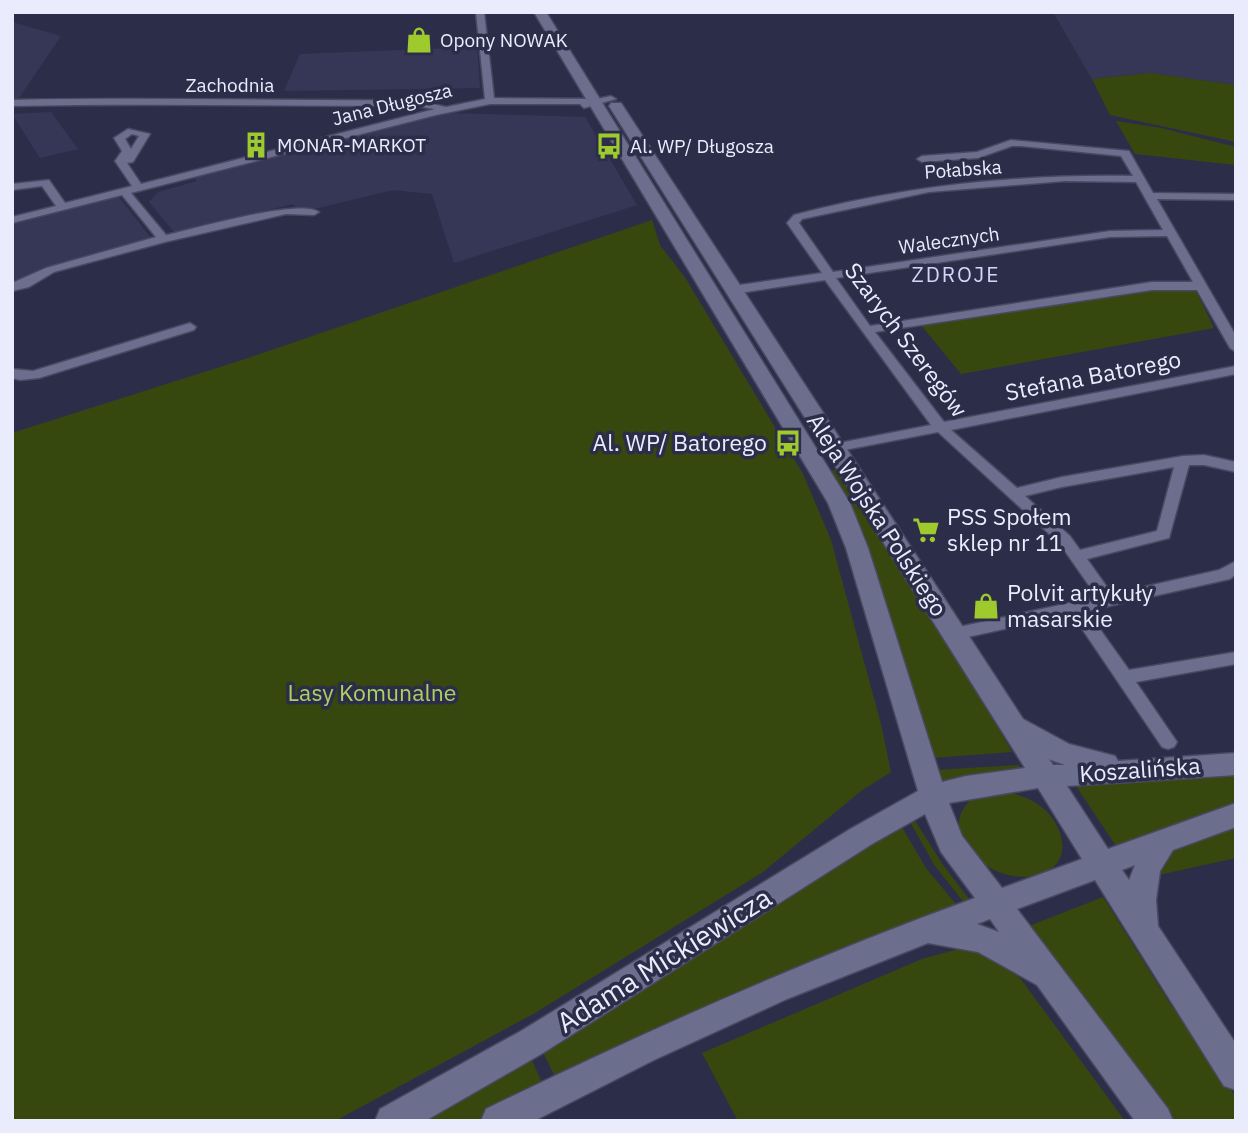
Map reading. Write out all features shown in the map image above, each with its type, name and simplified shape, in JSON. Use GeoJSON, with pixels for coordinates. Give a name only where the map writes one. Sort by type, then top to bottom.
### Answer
{"type":"FeatureCollection","features":[{"type":"Feature","properties":{"kind":"main road","name":"Aleja Wojska Polskiego"},"geometry":{"type":"LineString","coordinates":[[540,12],[584,84],[603,100],[709,253],[1101,865]]}},
{"type":"Feature","properties":{"kind":"main road"},"geometry":{"type":"LineString","coordinates":[[556,12],[568,32]]}},
{"type":"Feature","properties":{"kind":"main road"},"geometry":{"type":"LineString","coordinates":[[565,53],[581,52]]}},
{"type":"Feature","properties":{"kind":"main road","name":"Aleja Wojska Polskiego"},"geometry":{"type":"LineString","coordinates":[[600,82],[606,119],[821,469],[845,515],[951,843],[995,904]]}},
{"type":"Feature","properties":{"kind":"main road"},"geometry":{"type":"LineString","coordinates":[[690,256],[709,253]]}},
{"type":"Feature","properties":{"kind":"main road"},"geometry":{"type":"LineString","coordinates":[[1007,717],[1040,743],[1071,757],[1143,770]]}},
{"type":"Feature","properties":{"kind":"main road","name":"Koszalińska"},"geometry":{"type":"LineString","coordinates":[[934,796],[989,783],[1045,776],[1236,764]]}},
{"type":"Feature","properties":{"kind":"main road","name":"Adama Mickiewicza"},"geometry":{"type":"LineString","coordinates":[[392,1121],[532,1042],[878,826],[934,796]]}},
{"type":"Feature","properties":{"kind":"main road"},"geometry":{"type":"LineString","coordinates":[[498,1121],[739,1005],[995,904],[1236,815]]}},
{"type":"Feature","properties":{"kind":"main road"},"geometry":{"type":"LineString","coordinates":[[1157,952],[1145,924],[1140,895],[1149,862],[1163,842]]}},
{"type":"Feature","properties":{"kind":"main road"},"geometry":{"type":"LineString","coordinates":[[1101,865],[1236,1074]]}},
{"type":"Feature","properties":{"kind":"main road"},"geometry":{"type":"LineString","coordinates":[[995,904],[1156,1121]]}},
{"type":"Feature","properties":{"kind":"main road"},"geometry":{"type":"LineString","coordinates":[[917,934],[945,931],[981,938],[1014,955],[1056,985]]}},
{"type":"Feature","properties":{"kind":"street"},"geometry":{"type":"LineString","coordinates":[[480,12],[489,102]]}},
{"type":"Feature","properties":{"kind":"street"},"geometry":{"type":"LineString","coordinates":[[566,99],[581,93],[584,84]]}},
{"type":"Feature","properties":{"kind":"street","name":"Zachodnia"},"geometry":{"type":"LineString","coordinates":[[12,103],[149,100],[196,104],[415,103],[448,109]]}},
{"type":"Feature","properties":{"kind":"street"},"geometry":{"type":"LineString","coordinates":[[489,102],[603,100]]}},
{"type":"Feature","properties":{"kind":"street"},"geometry":{"type":"LineString","coordinates":[[575,107],[603,100]]}},
{"type":"Feature","properties":{"kind":"street"},"geometry":{"type":"LineString","coordinates":[[489,102],[575,107],[597,113],[606,119]]}},
{"type":"Feature","properties":{"kind":"street","name":"Jana Długosza"},"geometry":{"type":"LineString","coordinates":[[12,220],[448,109],[489,102]]}},
{"type":"Feature","properties":{"kind":"street"},"geometry":{"type":"LineString","coordinates":[[922,159],[978,155],[1011,143],[1125,153],[1236,348]]}},
{"type":"Feature","properties":{"kind":"street"},"geometry":{"type":"LineString","coordinates":[[120,161],[139,188]]}},
{"type":"Feature","properties":{"kind":"street","name":"Połabska"},"geometry":{"type":"LineString","coordinates":[[793,221],[856,202],[929,188],[1033,183],[1065,178],[1140,179]]}},
{"type":"Feature","properties":{"kind":"street"},"geometry":{"type":"LineString","coordinates":[[12,187],[45,182],[62,208]]}},
{"type":"Feature","properties":{"kind":"street"},"geometry":{"type":"LineString","coordinates":[[125,192],[163,239]]}},
{"type":"Feature","properties":{"kind":"street"},"geometry":{"type":"LineString","coordinates":[[1150,196],[1236,197]]}},
{"type":"Feature","properties":{"kind":"street"},"geometry":{"type":"LineString","coordinates":[[12,287],[31,282],[50,270],[163,239],[286,211],[314,212]]}},
{"type":"Feature","properties":{"kind":"street","name":"Szarych Szeregów"},"geometry":{"type":"LineString","coordinates":[[793,221],[825,267],[828,276],[940,427],[1065,540],[1108,600]]}},
{"type":"Feature","properties":{"kind":"street","name":"Walecznych"},"geometry":{"type":"LineString","coordinates":[[733,290],[1110,234],[1171,233]]}},
{"type":"Feature","properties":{"kind":"street"},"geometry":{"type":"LineString","coordinates":[[867,330],[1152,286],[1201,286]]}},
{"type":"Feature","properties":{"kind":"street"},"geometry":{"type":"LineString","coordinates":[[12,373],[20,376],[34,375],[190,327]]}},
{"type":"Feature","properties":{"kind":"street","name":"Stefana Batorego"},"geometry":{"type":"LineString","coordinates":[[834,448],[1236,370]]}},
{"type":"Feature","properties":{"kind":"street"},"geometry":{"type":"LineString","coordinates":[[1014,494],[1062,482],[1183,461],[1203,460],[1236,467]]}},
{"type":"Feature","properties":{"kind":"street"},"geometry":{"type":"LineString","coordinates":[[1077,556],[1164,534],[1183,461]]}},
{"type":"Feature","properties":{"kind":"street"},"geometry":{"type":"LineString","coordinates":[[954,634],[1232,575]]}},
{"type":"Feature","properties":{"kind":"street"},"geometry":{"type":"LineString","coordinates":[[1076,607],[1168,742]]}},
{"type":"Feature","properties":{"kind":"street"},"geometry":{"type":"LineString","coordinates":[[1125,677],[1236,658]]}},
{"type":"Feature","properties":{"kind":"shaded area"},"geometry":{"type":"Polygon","coordinates":[[[1053,12],[1236,12],[1236,85],[1149,73],[1092,79],[1053,12]]]}},
{"type":"Feature","properties":{"kind":"shaded area"},"geometry":{"type":"Polygon","coordinates":[[[12,22],[61,36],[17,101],[12,101],[12,22]]]}},
{"type":"Feature","properties":{"kind":"shaded area"},"geometry":{"type":"Polygon","coordinates":[[[477,47],[480,88],[284,91],[300,54],[477,47]]]}},
{"type":"Feature","properties":{"kind":"shaded area"},"geometry":{"type":"Polygon","coordinates":[[[51,112],[78,149],[40,158],[12,114],[51,112]]]}},
{"type":"Feature","properties":{"kind":"shaded area"},"geometry":{"type":"Polygon","coordinates":[[[445,113],[585,117],[637,205],[454,263],[432,194],[393,190],[314,209],[297,209],[293,204],[174,232],[149,202],[158,192],[197,181],[194,177],[445,113]]]}},
{"type":"Feature","properties":{"kind":"shaded area"},"geometry":{"type":"Polygon","coordinates":[[[118,196],[151,238],[40,270],[27,281],[12,285],[12,222],[118,196]]]}},
{"type":"Feature","properties":{"kind":"green space"},"geometry":{"type":"Polygon","coordinates":[[[1150,73],[1236,85],[1236,142],[1110,115],[1092,79],[1150,73]]]}},
{"type":"Feature","properties":{"kind":"green space"},"geometry":{"type":"Polygon","coordinates":[[[1116,121],[1161,128],[1232,146],[1236,148],[1236,165],[1135,154],[1116,121]]]}},
{"type":"Feature","properties":{"kind":"green space","name":"Lasy Komunalne"},"geometry":{"type":"Polygon","coordinates":[[[652,220],[660,245],[686,279],[803,474],[831,540],[881,724],[891,772],[861,791],[763,872],[535,1013],[335,1121],[12,1121],[12,433],[242,360],[652,220]]]}},
{"type":"Feature","properties":{"kind":"green space"},"geometry":{"type":"Polygon","coordinates":[[[1190,288],[1196,291],[1214,328],[961,374],[921,325],[1150,289],[1190,288]]]}},
{"type":"Feature","properties":{"kind":"green space"},"geometry":{"type":"Polygon","coordinates":[[[841,469],[946,636],[1012,752],[931,758],[829,471],[841,469]]]}},
{"type":"Feature","properties":{"kind":"green space"},"geometry":{"type":"Polygon","coordinates":[[[1019,765],[1021,769],[942,783],[936,770],[1019,765]]]}},
{"type":"Feature","properties":{"kind":"green space"},"geometry":{"type":"Polygon","coordinates":[[[1236,773],[1236,806],[1118,849],[1074,783],[1236,773]]]}},
{"type":"Feature","properties":{"kind":"green space"},"geometry":{"type":"Polygon","coordinates":[[[1006,792],[1022,796],[1043,808],[1058,828],[1062,847],[1058,862],[1046,872],[1030,876],[1011,875],[992,869],[975,856],[962,837],[959,821],[968,803],[972,799],[1006,792]]]}},
{"type":"Feature","properties":{"kind":"green space"},"geometry":{"type":"Polygon","coordinates":[[[908,818],[914,819],[943,865],[969,899],[970,902],[966,905],[935,866],[908,818]]]}},
{"type":"Feature","properties":{"kind":"green space"},"geometry":{"type":"Polygon","coordinates":[[[900,824],[926,868],[959,908],[557,1081],[541,1048],[900,824]]]}},
{"type":"Feature","properties":{"kind":"green space"},"geometry":{"type":"Polygon","coordinates":[[[1236,825],[1236,858],[1154,876],[1169,851],[1236,825]]]}},
{"type":"Feature","properties":{"kind":"green space"},"geometry":{"type":"Polygon","coordinates":[[[1103,897],[1169,1002],[1236,1097],[1236,1121],[1169,1121],[1024,928],[1103,897]]]}},
{"type":"Feature","properties":{"kind":"green space"},"geometry":{"type":"Polygon","coordinates":[[[962,948],[994,956],[1020,978],[1125,1121],[738,1121],[702,1053],[922,959],[962,948]]]}},
{"type":"Feature","properties":{"kind":"green space"},"geometry":{"type":"Polygon","coordinates":[[[530,1056],[544,1087],[476,1121],[414,1121],[530,1056]]]}},
{"type":"Feature","properties":{"kind":"place","name":"Opony NOWAK"},"geometry":{"type":"Point","coordinates":[419,40]}},
{"type":"Feature","properties":{"kind":"place","name":"MONAR-MARKOT"},"geometry":{"type":"Point","coordinates":[256,145]}},
{"type":"Feature","properties":{"kind":"place","name":"Al. WP/ Długosza"},"geometry":{"type":"Point","coordinates":[609,146]}},
{"type":"Feature","properties":{"kind":"place","name":"Al. WP/ Batorego"},"geometry":{"type":"Point","coordinates":[788,443]}},
{"type":"Feature","properties":{"kind":"place","name":"PSS Społem sklep nr 11"},"geometry":{"type":"Point","coordinates":[926,530]}},
{"type":"Feature","properties":{"kind":"place","name":"Polvit artykuły masarskie"},"geometry":{"type":"Point","coordinates":[986,606]}},
{"type":"Feature","properties":{"kind":"district","name":"ZDROJE"},"geometry":{"type":"Point","coordinates":[956,275]}}]}
